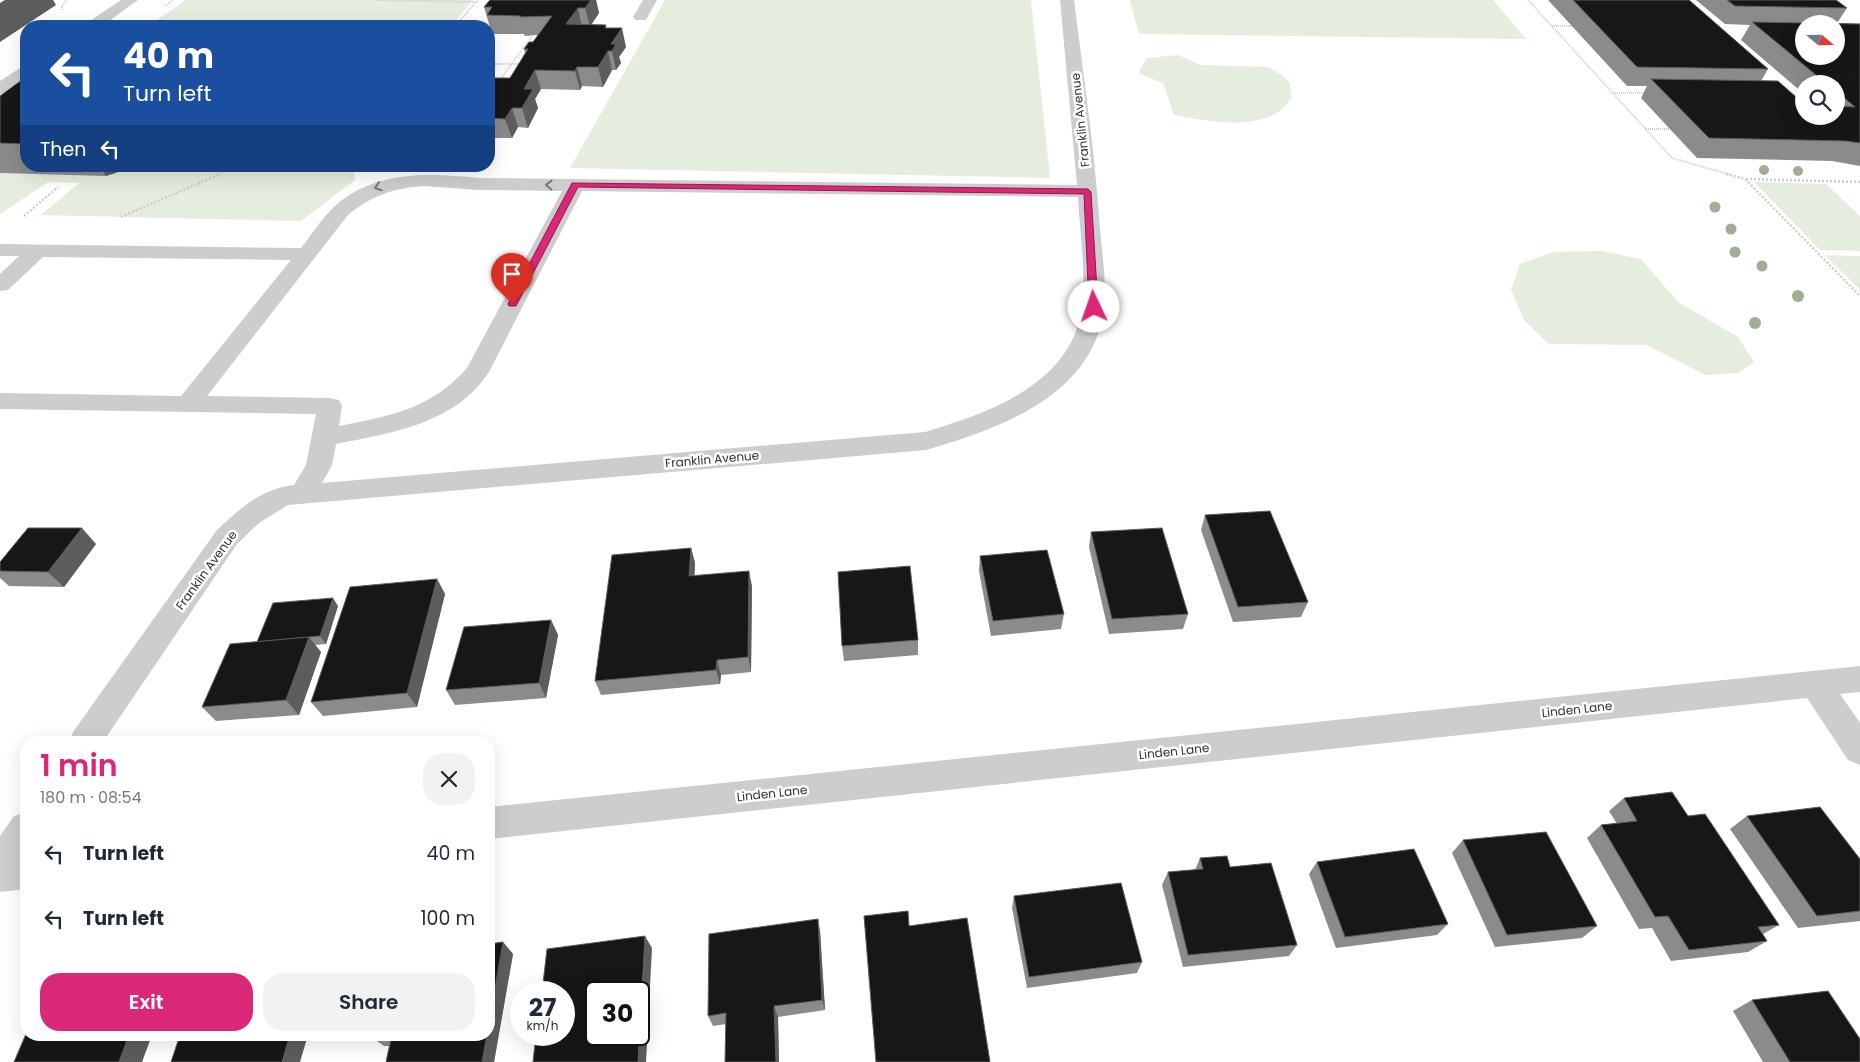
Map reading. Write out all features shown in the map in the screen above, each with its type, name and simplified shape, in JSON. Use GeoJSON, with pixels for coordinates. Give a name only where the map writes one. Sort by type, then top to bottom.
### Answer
{"type":"FeatureCollection","features":[{"type":"Feature","properties":{"kind":"street"},"geometry":{"type":"LineString","coordinates":[[101,20],[131,0]]}},
{"type":"Feature","properties":{"kind":"street"},"geometry":{"type":"LineString","coordinates":[[640,17],[650,0]]}},
{"type":"Feature","properties":{"kind":"street","name":"Franklin Avenue"},"geometry":{"type":"LineString","coordinates":[[89,736],[227,537],[248,516],[282,496],[926,441],[978,425],[1019,406],[1052,382],[1074,359],[1088,332],[1094,307],[1088,192],[1067,0]]}},
{"type":"Feature","properties":{"kind":"street"},"geometry":{"type":"LineString","coordinates":[[0,89],[20,75]]}},
{"type":"Feature","properties":{"kind":"street"},"geometry":{"type":"LineString","coordinates":[[188,404],[306,254],[352,200],[379,186],[426,180],[479,184],[1088,192]]}},
{"type":"Feature","properties":{"kind":"street"},"geometry":{"type":"LineString","coordinates":[[324,438],[398,421],[432,409],[462,389],[476,372],[575,185]]}},
{"type":"Feature","properties":{"kind":"street"},"geometry":{"type":"LineString","coordinates":[[0,250],[306,254]]}},
{"type":"Feature","properties":{"kind":"street"},"geometry":{"type":"LineString","coordinates":[[0,285],[37,251]]}},
{"type":"Feature","properties":{"kind":"street"},"geometry":{"type":"LineString","coordinates":[[0,401],[330,406],[319,465],[302,494]]}},
{"type":"Feature","properties":{"kind":"street","name":"Linden Lane"},"geometry":{"type":"LineString","coordinates":[[495,822],[1860,679]]}},
{"type":"Feature","properties":{"kind":"street"},"geometry":{"type":"LineString","coordinates":[[1815,684],[1860,750]]}},
{"type":"Feature","properties":{"kind":"street"},"geometry":{"type":"LineString","coordinates":[[0,866],[20,837]]}},
{"type":"Feature","properties":{"kind":"street"},"geometry":{"type":"LineString","coordinates":[[0,875],[20,873]]}},
{"type":"Feature","properties":{"kind":"path"},"geometry":{"type":"LineString","coordinates":[[374,0],[477,1]]}},
{"type":"Feature","properties":{"kind":"path"},"geometry":{"type":"LineString","coordinates":[[1528,0],[1672,158],[1745,179],[1860,182]]}},
{"type":"Feature","properties":{"kind":"path"},"geometry":{"type":"LineString","coordinates":[[460,20],[477,1]]}},
{"type":"Feature","properties":{"kind":"path"},"geometry":{"type":"LineString","coordinates":[[1552,26],[1572,26]]}},
{"type":"Feature","properties":{"kind":"path"},"geometry":{"type":"LineString","coordinates":[[500,80],[532,36]]}},
{"type":"Feature","properties":{"kind":"path"},"geometry":{"type":"LineString","coordinates":[[495,64],[525,64]]}},
{"type":"Feature","properties":{"kind":"path"},"geometry":{"type":"LineString","coordinates":[[1612,92],[1648,93]]}},
{"type":"Feature","properties":{"kind":"path"},"geometry":{"type":"LineString","coordinates":[[1645,129],[1670,129]]}},
{"type":"Feature","properties":{"kind":"path"},"geometry":{"type":"LineString","coordinates":[[113,220],[223,172]]}},
{"type":"Feature","properties":{"kind":"path"},"geometry":{"type":"LineString","coordinates":[[1745,179],[1860,296]]}},
{"type":"Feature","properties":{"kind":"path"},"geometry":{"type":"LineString","coordinates":[[21,219],[58,187]]}},
{"type":"Feature","properties":{"kind":"green space"},"geometry":{"type":"Polygon","coordinates":[[[186,0],[473,0],[456,20],[157,20],[186,0]]]}},
{"type":"Feature","properties":{"kind":"green space"},"geometry":{"type":"Polygon","coordinates":[[[665,0],[1031,0],[1050,178],[570,168],[665,0]]]}},
{"type":"Feature","properties":{"kind":"green space"},"geometry":{"type":"Polygon","coordinates":[[[1130,0],[1493,0],[1526,39],[1139,34],[1130,0]]]}},
{"type":"Feature","properties":{"kind":"green space"},"geometry":{"type":"Polygon","coordinates":[[[1178,55],[1201,65],[1268,67],[1290,83],[1291,99],[1277,113],[1253,121],[1226,122],[1174,115],[1163,83],[1138,73],[1147,58],[1178,55]]]}},
{"type":"Feature","properties":{"kind":"green space"},"geometry":{"type":"Polygon","coordinates":[[[116,172],[354,172],[355,180],[301,221],[41,215],[79,183],[48,182],[0,214],[0,173],[106,175],[116,172]]]}},
{"type":"Feature","properties":{"kind":"green space"},"geometry":{"type":"Polygon","coordinates":[[[1754,182],[1826,184],[1860,216],[1860,251],[1820,250],[1754,182]]]}},
{"type":"Feature","properties":{"kind":"green space"},"geometry":{"type":"Polygon","coordinates":[[[1601,251],[1641,259],[1678,302],[1738,337],[1754,362],[1738,373],[1705,375],[1647,345],[1549,344],[1524,320],[1511,290],[1520,264],[1553,252],[1601,251]]]}},
{"type":"Feature","properties":{"kind":"green space"},"geometry":{"type":"Polygon","coordinates":[[[1825,255],[1860,256],[1860,290],[1825,255]]]}},
{"type":"Feature","properties":{"kind":"building"},"geometry":{"type":"Polygon","coordinates":[[[490,0],[591,0],[585,8],[578,8],[566,24],[606,25],[605,28],[622,28],[611,44],[616,44],[612,51],[608,51],[598,67],[577,67],[575,71],[535,70],[524,89],[533,89],[522,108],[512,108],[505,119],[495,118],[495,78],[510,78],[528,49],[524,49],[529,42],[533,42],[552,16],[487,15],[492,7],[484,7],[490,0]]]}},
{"type":"Feature","properties":{"kind":"building"},"geometry":{"type":"Polygon","coordinates":[[[1573,0],[1689,0],[1768,69],[1637,67],[1573,0]]]}},
{"type":"Feature","properties":{"kind":"building"},"geometry":{"type":"Polygon","coordinates":[[[1727,0],[1836,0],[1847,8],[1735,6],[1727,0]]]}},
{"type":"Feature","properties":{"kind":"building"},"geometry":{"type":"Polygon","coordinates":[[[1752,22],[1795,23],[1795,58],[1752,22]]]}},
{"type":"Feature","properties":{"kind":"building"},"geometry":{"type":"Polygon","coordinates":[[[1845,24],[1860,24],[1860,143],[1846,141],[1709,138],[1651,79],[1778,81],[1795,96],[1795,125],[1845,125],[1845,106],[1855,107],[1845,99],[1845,75],[1816,75],[1804,65],[1845,65],[1845,24]]]}},
{"type":"Feature","properties":{"kind":"building"},"geometry":{"type":"Polygon","coordinates":[[[20,81],[20,144],[0,143],[0,96],[20,81]]]}},
{"type":"Feature","properties":{"kind":"building"},"geometry":{"type":"Polygon","coordinates":[[[1270,511],[1308,602],[1238,607],[1205,515],[1270,511]]]}},
{"type":"Feature","properties":{"kind":"building"},"geometry":{"type":"Polygon","coordinates":[[[28,528],[82,528],[48,572],[0,571],[0,562],[28,528]]]}},
{"type":"Feature","properties":{"kind":"building"},"geometry":{"type":"Polygon","coordinates":[[[1162,528],[1188,614],[1112,619],[1091,532],[1162,528]]]}},
{"type":"Feature","properties":{"kind":"building"},"geometry":{"type":"Polygon","coordinates":[[[691,548],[689,576],[749,571],[748,657],[717,660],[716,670],[595,681],[612,555],[691,548]]]}},
{"type":"Feature","properties":{"kind":"building"},"geometry":{"type":"Polygon","coordinates":[[[1047,550],[1064,614],[993,621],[980,556],[1047,550]]]}},
{"type":"Feature","properties":{"kind":"building"},"geometry":{"type":"Polygon","coordinates":[[[910,566],[918,640],[842,646],[838,572],[910,566]]]}},
{"type":"Feature","properties":{"kind":"building"},"geometry":{"type":"Polygon","coordinates":[[[437,579],[407,693],[311,702],[350,587],[437,579]]]}},
{"type":"Feature","properties":{"kind":"building"},"geometry":{"type":"Polygon","coordinates":[[[333,598],[320,636],[257,642],[273,603],[333,598]]]}},
{"type":"Feature","properties":{"kind":"building"},"geometry":{"type":"Polygon","coordinates":[[[551,620],[539,683],[446,690],[464,627],[551,620]]]}},
{"type":"Feature","properties":{"kind":"building"},"geometry":{"type":"Polygon","coordinates":[[[309,637],[286,700],[202,707],[230,644],[309,637]]]}},
{"type":"Feature","properties":{"kind":"building"},"geometry":{"type":"Polygon","coordinates":[[[1672,792],[1688,816],[1705,814],[1779,925],[1758,927],[1767,941],[1689,950],[1668,916],[1655,917],[1601,825],[1637,821],[1624,798],[1672,792]]]}},
{"type":"Feature","properties":{"kind":"building"},"geometry":{"type":"Polygon","coordinates":[[[1820,807],[1860,859],[1860,911],[1817,916],[1747,816],[1820,807]]]}},
{"type":"Feature","properties":{"kind":"building"},"geometry":{"type":"Polygon","coordinates":[[[1546,832],[1597,926],[1507,935],[1463,840],[1546,832]]]}},
{"type":"Feature","properties":{"kind":"building"},"geometry":{"type":"Polygon","coordinates":[[[1414,849],[1448,924],[1345,937],[1317,862],[1414,849]]]}},
{"type":"Feature","properties":{"kind":"building"},"geometry":{"type":"Polygon","coordinates":[[[1227,856],[1230,867],[1271,863],[1297,945],[1188,955],[1168,872],[1203,869],[1200,858],[1227,856]]]}},
{"type":"Feature","properties":{"kind":"building"},"geometry":{"type":"Polygon","coordinates":[[[1121,883],[1142,962],[1029,977],[1014,896],[1121,883]]]}},
{"type":"Feature","properties":{"kind":"building"},"geometry":{"type":"Polygon","coordinates":[[[908,911],[909,926],[967,918],[990,1062],[876,1062],[864,916],[908,911]]]}},
{"type":"Feature","properties":{"kind":"building"},"geometry":{"type":"Polygon","coordinates":[[[818,919],[822,1000],[774,1006],[776,1062],[725,1062],[726,1013],[708,1016],[709,934],[818,919]]]}},
{"type":"Feature","properties":{"kind":"building"},"geometry":{"type":"Polygon","coordinates":[[[645,936],[642,981],[585,981],[585,1046],[639,1046],[638,1062],[533,1062],[535,1046],[575,1046],[575,981],[543,981],[547,949],[645,936]]]}},
{"type":"Feature","properties":{"kind":"building"},"geometry":{"type":"Polygon","coordinates":[[[503,942],[495,988],[495,943],[503,942]]]}},
{"type":"Feature","properties":{"kind":"building"},"geometry":{"type":"Polygon","coordinates":[[[1828,991],[1860,1039],[1860,1062],[1790,1062],[1752,1000],[1828,991]]]}},
{"type":"Feature","properties":{"kind":"building"},"geometry":{"type":"Polygon","coordinates":[[[23,1041],[127,1041],[119,1062],[14,1062],[23,1041]]]}},
{"type":"Feature","properties":{"kind":"building"},"geometry":{"type":"Polygon","coordinates":[[[178,1041],[288,1041],[282,1062],[171,1062],[178,1041]]]}},
{"type":"Feature","properties":{"kind":"building"},"geometry":{"type":"Polygon","coordinates":[[[391,1041],[486,1041],[482,1062],[386,1062],[391,1041]]]}},
{"type":"Feature","properties":{"kind":"route"},"geometry":{"type":"LineString","coordinates":[[512,304],[575,185],[1088,192],[1094,307]]}}]}
